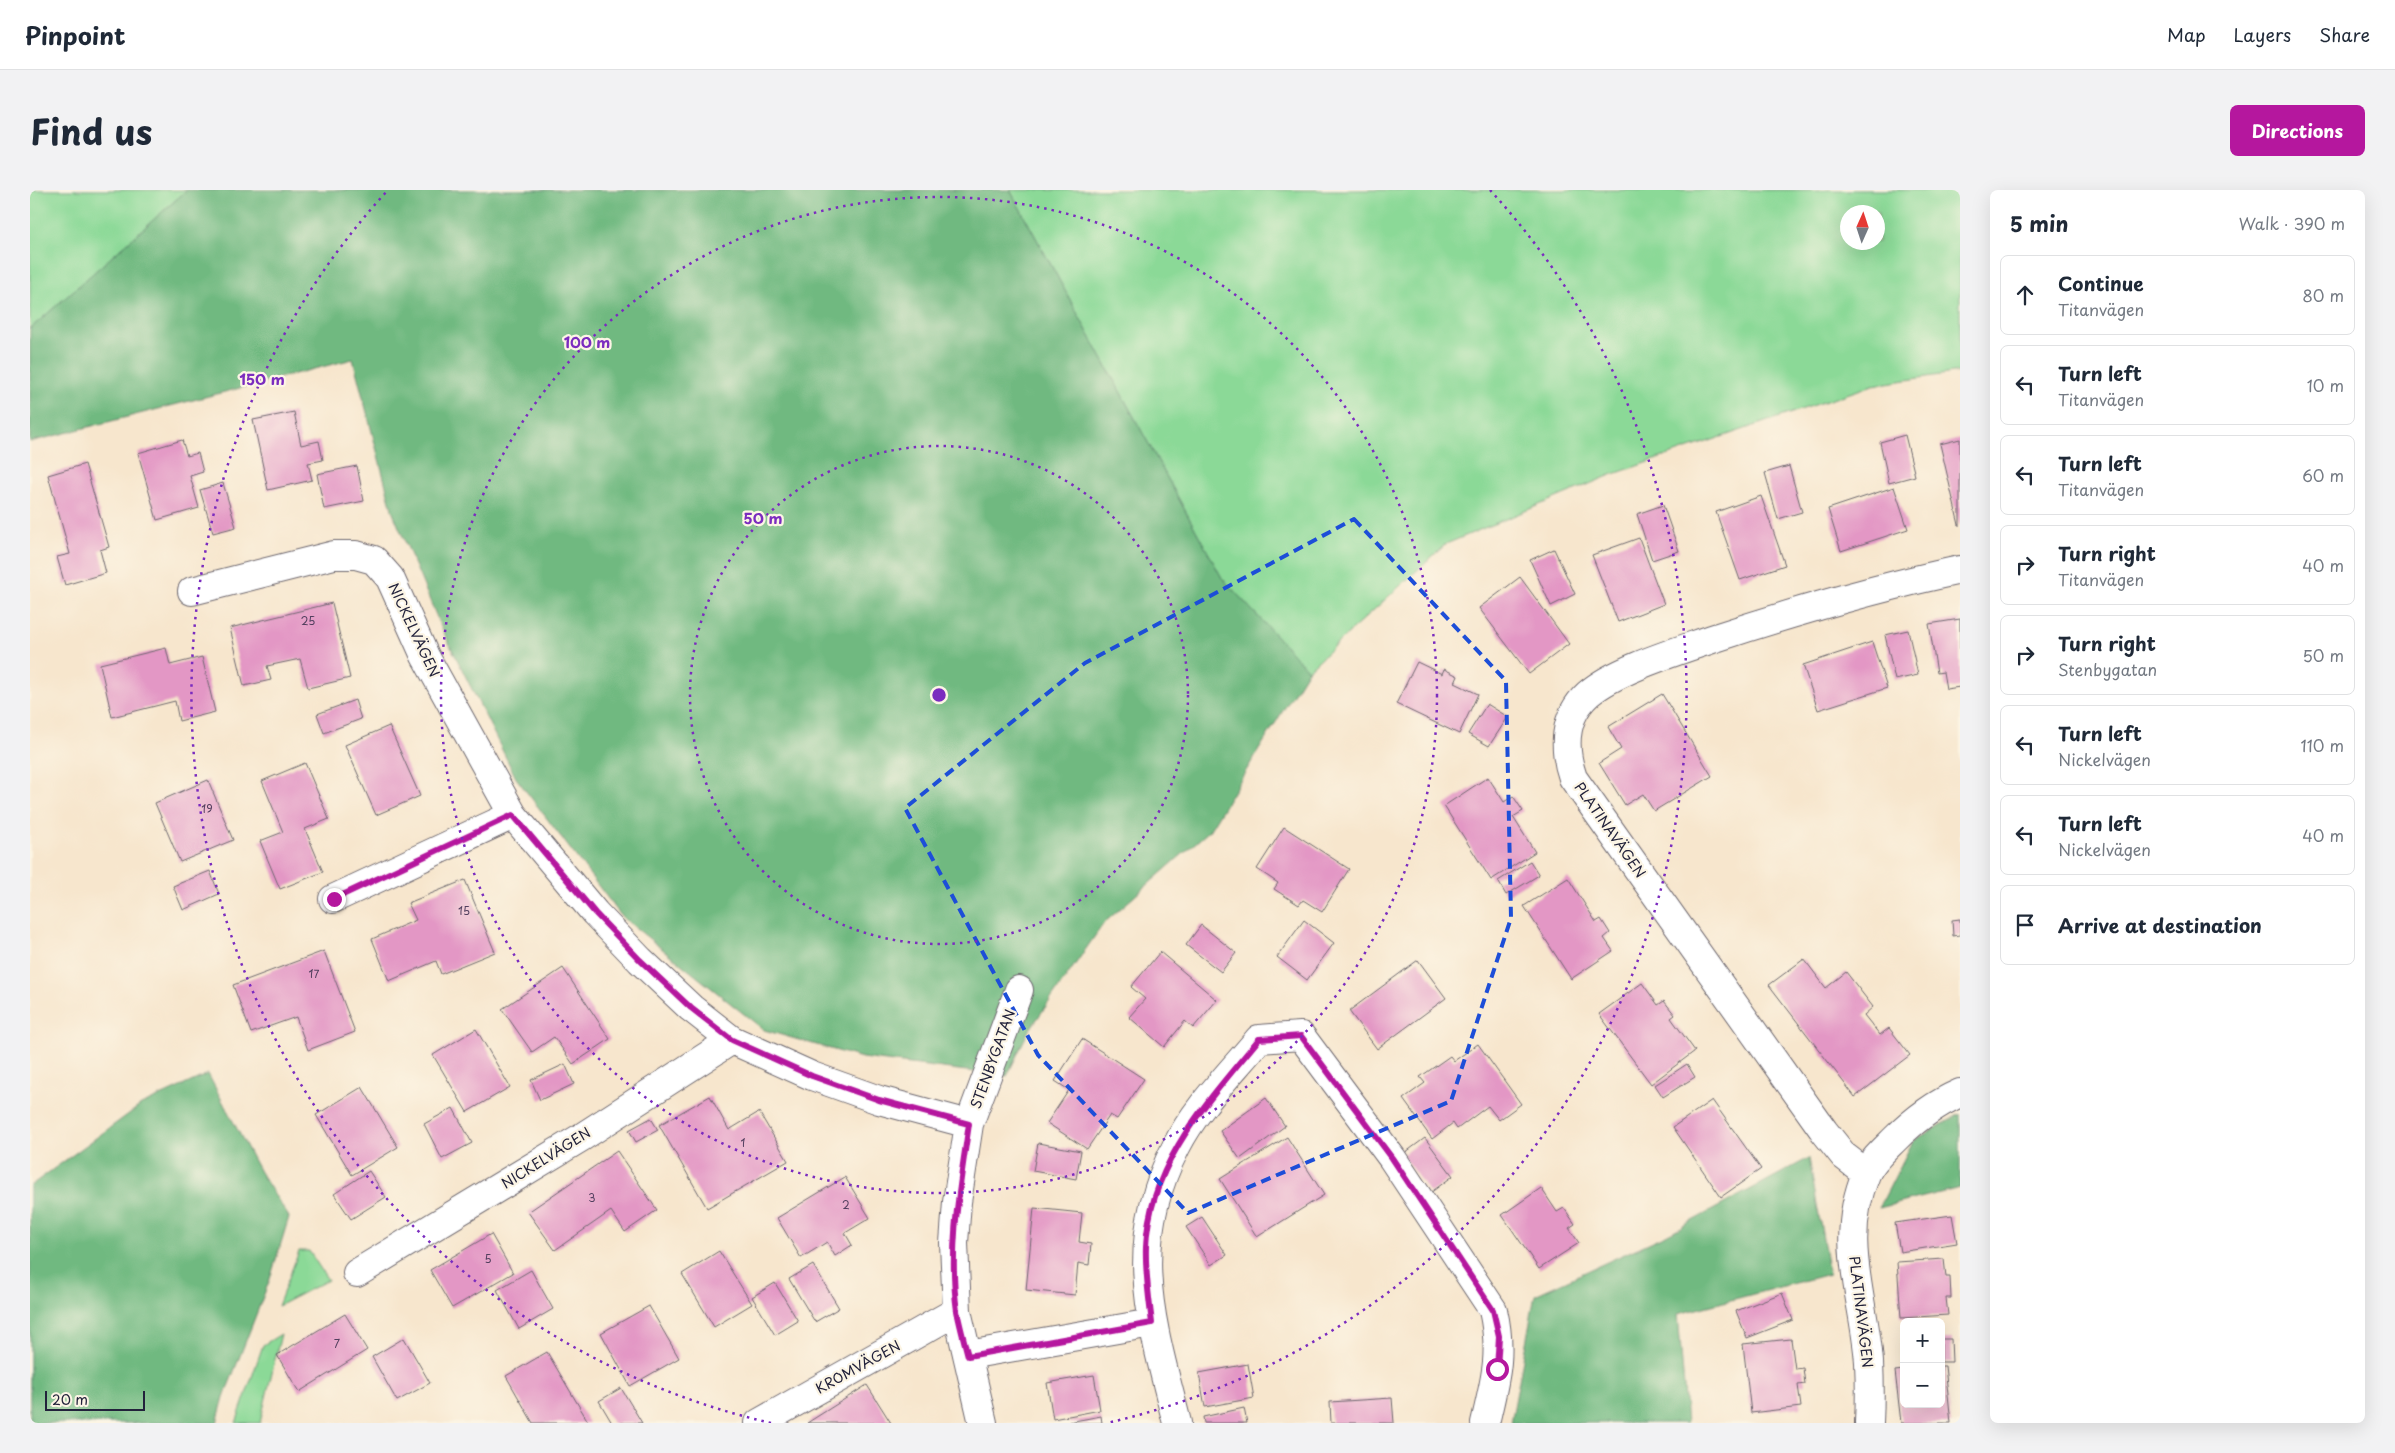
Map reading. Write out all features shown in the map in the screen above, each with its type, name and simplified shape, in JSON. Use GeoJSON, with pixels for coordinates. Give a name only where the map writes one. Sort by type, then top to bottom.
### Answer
{"type":"FeatureCollection","features":[{"type":"Feature","properties":{"kind":"street","name":"NICKELVÄGEN"},"geometry":{"type":"LineString","coordinates":[[192,591],[334,555],[356,555],[374,560],[390,578],[425,656],[513,815],[595,913],[640,960],[691,1008],[732,1040],[812,1076],[879,1100],[969,1124]]}},
{"type":"Feature","properties":{"kind":"street","name":"PLATINAVÄGEN"},"geometry":{"type":"LineString","coordinates":[[1866,1173],[1844,1156],[1824,1131],[1573,778],[1567,759],[1566,742],[1569,724],[1588,694],[1633,668],[1674,652],[1817,605],[1892,584],[1960,570]]}},
{"type":"Feature","properties":{"kind":"street"},"geometry":{"type":"LineString","coordinates":[[334,899],[513,815]]}},
{"type":"Feature","properties":{"kind":"street","name":"STENBYGATAN"},"geometry":{"type":"LineString","coordinates":[[983,1423],[957,1311],[955,1235],[957,1202],[969,1124],[1019,990]]}},
{"type":"Feature","properties":{"kind":"street"},"geometry":{"type":"LineString","coordinates":[[1177,1423],[1152,1323],[1146,1246],[1152,1208],[1176,1146],[1196,1116],[1259,1039],[1301,1036],[1392,1158],[1493,1310],[1499,1336],[1497,1369],[1485,1423]]}},
{"type":"Feature","properties":{"kind":"street","name":"NICKELVÄGEN"},"geometry":{"type":"LineString","coordinates":[[357,1274],[582,1137],[732,1040]]}},
{"type":"Feature","properties":{"kind":"street","name":"PLATINAVÄGEN"},"geometry":{"type":"LineString","coordinates":[[1870,1423],[1869,1362],[1853,1256],[1857,1205],[1866,1173],[1878,1156],[1908,1125],[1927,1111],[1960,1093]]}},
{"type":"Feature","properties":{"kind":"street","name":"KROMVÄGEN"},"geometry":{"type":"LineString","coordinates":[[759,1423],[957,1311]]}},
{"type":"Feature","properties":{"kind":"street"},"geometry":{"type":"LineString","coordinates":[[968,1356],[1152,1323]]}},
{"type":"Feature","properties":{"kind":"highlighted area"},"geometry":{"type":"Polygon","coordinates":[[[1354,519],[1506,681],[1511,918],[1451,1101],[1188,1213],[1038,1055],[905,808],[1085,663],[1354,519]]]}},
{"type":"Feature","properties":{"kind":"green space"},"geometry":{"type":"Polygon","coordinates":[[[30,190],[187,190],[30,329],[30,190]]]}},
{"type":"Feature","properties":{"kind":"green space"},"geometry":{"type":"Polygon","coordinates":[[[187,190],[1010,190],[1222,578],[1308,670],[1209,831],[1104,923],[1028,1032],[1007,1076],[862,1058],[764,1030],[622,917],[516,778],[441,627],[393,513],[353,359],[30,442],[30,329],[187,190]]]}},
{"type":"Feature","properties":{"kind":"green space"},"geometry":{"type":"Polygon","coordinates":[[[1010,190],[1960,190],[1960,372],[1873,385],[1611,475],[1446,544],[1308,670],[1222,578],[1010,190]]]}},
{"type":"Feature","properties":{"kind":"green space"},"geometry":{"type":"Polygon","coordinates":[[[208,1074],[260,1172],[289,1217],[270,1279],[224,1397],[217,1423],[30,1423],[30,1186],[141,1105],[208,1074]]]}},
{"type":"Feature","properties":{"kind":"green space"},"geometry":{"type":"Polygon","coordinates":[[[1960,1114],[1960,1188],[1879,1208],[1913,1141],[1960,1114]]]}},
{"type":"Feature","properties":{"kind":"green space"},"geometry":{"type":"Polygon","coordinates":[[[1809,1158],[1829,1274],[1678,1314],[1687,1423],[1511,1423],[1535,1295],[1666,1235],[1809,1158]]]}},
{"type":"Feature","properties":{"kind":"green space"},"geometry":{"type":"Polygon","coordinates":[[[299,1251],[309,1251],[328,1280],[278,1306],[299,1251]]]}},
{"type":"Feature","properties":{"kind":"green space"},"geometry":{"type":"Polygon","coordinates":[[[281,1334],[260,1423],[236,1423],[263,1345],[281,1334]]]}},
{"type":"Feature","properties":{"kind":"building"},"geometry":{"type":"Polygon","coordinates":[[[294,412],[301,445],[319,441],[323,460],[308,463],[312,480],[268,490],[253,420],[294,412]]]}},
{"type":"Feature","properties":{"kind":"building"},"geometry":{"type":"Polygon","coordinates":[[[1905,435],[1915,476],[1889,483],[1880,442],[1905,435]]]}},
{"type":"Feature","properties":{"kind":"building"},"geometry":{"type":"Polygon","coordinates":[[[1960,439],[1960,525],[1959,525],[1940,444],[1960,439]]]}},
{"type":"Feature","properties":{"kind":"building"},"geometry":{"type":"Polygon","coordinates":[[[182,440],[187,456],[198,453],[203,472],[190,476],[199,508],[157,520],[138,453],[182,440]]]}},
{"type":"Feature","properties":{"kind":"building"},"geometry":{"type":"Polygon","coordinates":[[[85,464],[109,547],[100,550],[106,573],[65,585],[57,557],[70,554],[48,475],[85,464]]]}},
{"type":"Feature","properties":{"kind":"building"},"geometry":{"type":"Polygon","coordinates":[[[357,466],[364,501],[324,509],[317,474],[357,466]]]}},
{"type":"Feature","properties":{"kind":"building"},"geometry":{"type":"Polygon","coordinates":[[[1789,466],[1802,512],[1778,519],[1765,473],[1789,466]]]}},
{"type":"Feature","properties":{"kind":"building"},"geometry":{"type":"Polygon","coordinates":[[[223,483],[236,527],[213,533],[200,490],[223,483]]]}},
{"type":"Feature","properties":{"kind":"building"},"geometry":{"type":"Polygon","coordinates":[[[1894,487],[1908,529],[1841,551],[1828,509],[1894,487]]]}},
{"type":"Feature","properties":{"kind":"building"},"geometry":{"type":"Polygon","coordinates":[[[1761,496],[1785,565],[1740,580],[1716,512],[1761,496]]]}},
{"type":"Feature","properties":{"kind":"building"},"geometry":{"type":"Polygon","coordinates":[[[1663,505],[1679,551],[1652,560],[1637,514],[1663,505]]]}},
{"type":"Feature","properties":{"kind":"building"},"geometry":{"type":"Polygon","coordinates":[[[1639,538],[1664,604],[1618,622],[1592,555],[1639,538]]]}},
{"type":"Feature","properties":{"kind":"building"},"geometry":{"type":"Polygon","coordinates":[[[1554,549],[1575,594],[1551,606],[1530,560],[1554,549]]]}},
{"type":"Feature","properties":{"kind":"building"},"geometry":{"type":"Polygon","coordinates":[[[1520,577],[1569,644],[1529,674],[1479,608],[1520,577]]]}},
{"type":"Feature","properties":{"kind":"building"},"geometry":{"type":"Polygon","coordinates":[[[332,603],[350,678],[308,688],[300,659],[267,666],[271,680],[244,686],[230,628],[332,603]]]}},
{"type":"Feature","properties":{"kind":"building"},"geometry":{"type":"Polygon","coordinates":[[[1960,619],[1960,687],[1946,689],[1943,672],[1937,673],[1929,624],[1960,619]]]}},
{"type":"Feature","properties":{"kind":"building"},"geometry":{"type":"Polygon","coordinates":[[[1908,630],[1918,675],[1895,680],[1885,635],[1908,630]]]}},
{"type":"Feature","properties":{"kind":"building"},"geometry":{"type":"Polygon","coordinates":[[[1872,642],[1887,688],[1818,710],[1803,665],[1872,642]]]}},
{"type":"Feature","properties":{"kind":"building"},"geometry":{"type":"Polygon","coordinates":[[[166,648],[170,665],[202,657],[215,712],[179,721],[175,701],[112,717],[100,664],[166,648]]]}},
{"type":"Feature","properties":{"kind":"building"},"geometry":{"type":"Polygon","coordinates":[[[1417,662],[1442,674],[1444,669],[1458,676],[1455,683],[1478,694],[1459,734],[1396,704],[1417,662]]]}},
{"type":"Feature","properties":{"kind":"building"},"geometry":{"type":"Polygon","coordinates":[[[1662,694],[1712,776],[1654,811],[1643,794],[1625,805],[1599,763],[1621,749],[1608,727],[1662,694]]]}},
{"type":"Feature","properties":{"kind":"building"},"geometry":{"type":"Polygon","coordinates":[[[355,700],[361,719],[324,733],[317,714],[355,700]]]}},
{"type":"Feature","properties":{"kind":"building"},"geometry":{"type":"Polygon","coordinates":[[[1487,704],[1508,717],[1489,746],[1468,734],[1487,704]]]}},
{"type":"Feature","properties":{"kind":"building"},"geometry":{"type":"Polygon","coordinates":[[[389,726],[420,796],[376,815],[345,745],[389,726]]]}},
{"type":"Feature","properties":{"kind":"building"},"geometry":{"type":"Polygon","coordinates":[[[305,763],[329,819],[305,829],[323,872],[280,889],[260,841],[283,832],[262,781],[305,763]]]}},
{"type":"Feature","properties":{"kind":"building"},"geometry":{"type":"Polygon","coordinates":[[[1488,777],[1504,802],[1513,796],[1523,811],[1513,817],[1535,852],[1491,880],[1444,806],[1488,777]]]}},
{"type":"Feature","properties":{"kind":"building"},"geometry":{"type":"Polygon","coordinates":[[[208,780],[233,840],[180,862],[155,803],[208,780]]]}},
{"type":"Feature","properties":{"kind":"building"},"geometry":{"type":"Polygon","coordinates":[[[1284,827],[1349,869],[1322,912],[1303,900],[1299,905],[1274,889],[1278,883],[1257,869],[1284,827]]]}},
{"type":"Feature","properties":{"kind":"building"},"geometry":{"type":"Polygon","coordinates":[[[1530,861],[1539,875],[1506,895],[1498,881],[1530,861]]]}},
{"type":"Feature","properties":{"kind":"building"},"geometry":{"type":"Polygon","coordinates":[[[210,871],[219,894],[183,910],[173,886],[210,871]]]}},
{"type":"Feature","properties":{"kind":"building"},"geometry":{"type":"Polygon","coordinates":[[[1568,878],[1596,922],[1601,919],[1610,933],[1604,938],[1613,951],[1571,979],[1524,906],[1568,878]]]}},
{"type":"Feature","properties":{"kind":"building"},"geometry":{"type":"Polygon","coordinates":[[[465,880],[495,952],[441,974],[436,961],[389,981],[372,939],[416,920],[408,903],[465,880]]]}},
{"type":"Feature","properties":{"kind":"building"},"geometry":{"type":"Polygon","coordinates":[[[1960,919],[1960,935],[1953,936],[1952,920],[1960,919]]]}},
{"type":"Feature","properties":{"kind":"building"},"geometry":{"type":"Polygon","coordinates":[[[1304,920],[1334,943],[1307,980],[1277,957],[1304,920]]]}},
{"type":"Feature","properties":{"kind":"building"},"geometry":{"type":"Polygon","coordinates":[[[1201,925],[1236,953],[1221,972],[1186,945],[1201,925]]]}},
{"type":"Feature","properties":{"kind":"building"},"geometry":{"type":"Polygon","coordinates":[[[324,951],[355,1032],[308,1050],[296,1017],[251,1033],[233,985],[324,951]]]}},
{"type":"Feature","properties":{"kind":"building"},"geometry":{"type":"Polygon","coordinates":[[[1160,952],[1217,1000],[1193,1028],[1185,1021],[1164,1047],[1129,1017],[1145,999],[1131,987],[1160,952]]]}},
{"type":"Feature","properties":{"kind":"building"},"geometry":{"type":"Polygon","coordinates":[[[1804,959],[1826,988],[1846,972],[1873,1007],[1864,1015],[1880,1035],[1889,1028],[1910,1055],[1855,1097],[1769,985],[1804,959]]]}},
{"type":"Feature","properties":{"kind":"building"},"geometry":{"type":"Polygon","coordinates":[[[1418,960],[1446,998],[1377,1049],[1349,1011],[1418,960]]]}},
{"type":"Feature","properties":{"kind":"building"},"geometry":{"type":"Polygon","coordinates":[[[563,968],[610,1039],[573,1064],[554,1037],[532,1052],[502,1009],[563,968]]]}},
{"type":"Feature","properties":{"kind":"building"},"geometry":{"type":"Polygon","coordinates":[[[1642,983],[1658,1005],[1664,1001],[1675,1015],[1671,1018],[1695,1051],[1651,1084],[1599,1014],[1642,983]]]}},
{"type":"Feature","properties":{"kind":"building"},"geometry":{"type":"Polygon","coordinates":[[[476,1029],[510,1087],[467,1112],[433,1055],[476,1029]]]}},
{"type":"Feature","properties":{"kind":"building"},"geometry":{"type":"Polygon","coordinates":[[[1082,1039],[1144,1079],[1117,1119],[1110,1115],[1087,1149],[1047,1123],[1069,1090],[1055,1081],[1082,1039]]]}},
{"type":"Feature","properties":{"kind":"building"},"geometry":{"type":"Polygon","coordinates":[[[1478,1044],[1521,1104],[1499,1120],[1488,1106],[1457,1129],[1453,1123],[1432,1139],[1403,1099],[1425,1083],[1420,1077],[1450,1056],[1454,1061],[1478,1044]]]}},
{"type":"Feature","properties":{"kind":"building"},"geometry":{"type":"Polygon","coordinates":[[[565,1064],[574,1084],[540,1100],[531,1080],[565,1064]]]}},
{"type":"Feature","properties":{"kind":"building"},"geometry":{"type":"Polygon","coordinates":[[[1687,1064],[1695,1077],[1663,1097],[1655,1085],[1687,1064]]]}},
{"type":"Feature","properties":{"kind":"building"},"geometry":{"type":"Polygon","coordinates":[[[362,1087],[398,1147],[352,1175],[316,1115],[362,1087]]]}},
{"type":"Feature","properties":{"kind":"building"},"geometry":{"type":"Polygon","coordinates":[[[710,1096],[729,1130],[759,1112],[788,1161],[707,1208],[659,1125],[710,1096]]]}},
{"type":"Feature","properties":{"kind":"building"},"geometry":{"type":"Polygon","coordinates":[[[1266,1098],[1285,1126],[1240,1159],[1220,1131],[1266,1098]]]}},
{"type":"Feature","properties":{"kind":"building"},"geometry":{"type":"Polygon","coordinates":[[[1712,1100],[1761,1169],[1721,1197],[1673,1127],[1712,1100]]]}},
{"type":"Feature","properties":{"kind":"building"},"geometry":{"type":"Polygon","coordinates":[[[453,1108],[472,1143],[442,1159],[424,1124],[453,1108]]]}},
{"type":"Feature","properties":{"kind":"building"},"geometry":{"type":"Polygon","coordinates":[[[651,1118],[658,1130],[636,1142],[629,1130],[651,1118]]]}},
{"type":"Feature","properties":{"kind":"building"},"geometry":{"type":"Polygon","coordinates":[[[1287,1137],[1324,1195],[1257,1237],[1220,1179],[1287,1137]]]}},
{"type":"Feature","properties":{"kind":"building"},"geometry":{"type":"Polygon","coordinates":[[[1425,1138],[1453,1176],[1430,1193],[1402,1155],[1425,1138]]]}},
{"type":"Feature","properties":{"kind":"building"},"geometry":{"type":"Polygon","coordinates":[[[1038,1143],[1081,1151],[1076,1179],[1033,1171],[1038,1143]]]}},
{"type":"Feature","properties":{"kind":"building"},"geometry":{"type":"Polygon","coordinates":[[[617,1151],[657,1210],[625,1232],[611,1211],[555,1250],[528,1212],[617,1151]]]}},
{"type":"Feature","properties":{"kind":"building"},"geometry":{"type":"Polygon","coordinates":[[[369,1171],[386,1197],[351,1219],[334,1194],[369,1171]]]}},
{"type":"Feature","properties":{"kind":"building"},"geometry":{"type":"Polygon","coordinates":[[[845,1177],[870,1218],[845,1233],[852,1245],[835,1256],[827,1242],[801,1258],[777,1218],[845,1177]]]}},
{"type":"Feature","properties":{"kind":"building"},"geometry":{"type":"Polygon","coordinates":[[[1541,1188],[1557,1212],[1564,1208],[1575,1224],[1569,1228],[1579,1243],[1539,1269],[1502,1215],[1541,1188]]]}},
{"type":"Feature","properties":{"kind":"building"},"geometry":{"type":"Polygon","coordinates":[[[1034,1208],[1082,1213],[1079,1242],[1091,1244],[1089,1265],[1078,1263],[1075,1295],[1026,1290],[1034,1208]]]}},
{"type":"Feature","properties":{"kind":"building"},"geometry":{"type":"Polygon","coordinates":[[[1952,1215],[1957,1243],[1900,1252],[1895,1223],[1952,1215]]]}},
{"type":"Feature","properties":{"kind":"building"},"geometry":{"type":"Polygon","coordinates":[[[1202,1217],[1227,1255],[1211,1265],[1186,1227],[1202,1217]]]}},
{"type":"Feature","properties":{"kind":"building"},"geometry":{"type":"Polygon","coordinates":[[[491,1234],[513,1273],[452,1308],[430,1270],[491,1234]]]}},
{"type":"Feature","properties":{"kind":"building"},"geometry":{"type":"Polygon","coordinates":[[[719,1251],[752,1304],[714,1327],[682,1274],[719,1251]]]}},
{"type":"Feature","properties":{"kind":"building"},"geometry":{"type":"Polygon","coordinates":[[[1944,1259],[1946,1277],[1950,1277],[1951,1298],[1946,1298],[1948,1315],[1901,1318],[1897,1262],[1944,1259]]]}},
{"type":"Feature","properties":{"kind":"building"},"geometry":{"type":"Polygon","coordinates":[[[813,1265],[839,1308],[815,1322],[789,1279],[813,1265]]]}},
{"type":"Feature","properties":{"kind":"building"},"geometry":{"type":"Polygon","coordinates":[[[531,1270],[553,1309],[519,1329],[497,1290],[531,1270]]]}},
{"type":"Feature","properties":{"kind":"building"},"geometry":{"type":"Polygon","coordinates":[[[775,1283],[798,1321],[775,1335],[752,1297],[775,1283]]]}},
{"type":"Feature","properties":{"kind":"building"},"geometry":{"type":"Polygon","coordinates":[[[1782,1293],[1793,1320],[1747,1338],[1736,1311],[1782,1293]]]}},
{"type":"Feature","properties":{"kind":"building"},"geometry":{"type":"Polygon","coordinates":[[[649,1306],[679,1358],[630,1386],[601,1333],[649,1306]]]}},
{"type":"Feature","properties":{"kind":"building"},"geometry":{"type":"Polygon","coordinates":[[[345,1314],[367,1350],[299,1392],[277,1355],[345,1314]]]}},
{"type":"Feature","properties":{"kind":"building"},"geometry":{"type":"Polygon","coordinates":[[[404,1338],[430,1383],[397,1401],[372,1357],[404,1338]]]}},
{"type":"Feature","properties":{"kind":"building"},"geometry":{"type":"Polygon","coordinates":[[[1791,1339],[1795,1369],[1803,1368],[1805,1384],[1798,1385],[1801,1407],[1751,1413],[1743,1344],[1791,1339]]]}},
{"type":"Feature","properties":{"kind":"building"},"geometry":{"type":"Polygon","coordinates":[[[1945,1339],[1951,1339],[1952,1362],[1945,1362],[1945,1339]]]}},
{"type":"Feature","properties":{"kind":"building"},"geometry":{"type":"Polygon","coordinates":[[[547,1352],[589,1423],[533,1423],[506,1376],[547,1352]]]}},
{"type":"Feature","properties":{"kind":"building"},"geometry":{"type":"Polygon","coordinates":[[[1248,1364],[1254,1398],[1205,1407],[1199,1373],[1248,1364]]]}},
{"type":"Feature","properties":{"kind":"building"},"geometry":{"type":"Polygon","coordinates":[[[1945,1366],[1951,1423],[1901,1423],[1895,1371],[1900,1370],[1900,1408],[1945,1408],[1945,1366]]]}},
{"type":"Feature","properties":{"kind":"building"},"geometry":{"type":"Polygon","coordinates":[[[1094,1375],[1100,1410],[1053,1419],[1047,1383],[1094,1375]]]}},
{"type":"Feature","properties":{"kind":"building"},"geometry":{"type":"Polygon","coordinates":[[[867,1385],[891,1423],[807,1423],[867,1385]]]}},
{"type":"Feature","properties":{"kind":"building"},"geometry":{"type":"Polygon","coordinates":[[[621,1388],[642,1423],[612,1423],[599,1401],[621,1388]]]}},
{"type":"Feature","properties":{"kind":"building"},"geometry":{"type":"Polygon","coordinates":[[[1392,1398],[1394,1423],[1331,1423],[1330,1402],[1392,1398]]]}},
{"type":"Feature","properties":{"kind":"building"},"geometry":{"type":"Polygon","coordinates":[[[1244,1408],[1247,1423],[1204,1423],[1203,1417],[1244,1408]]]}},
{"type":"Feature","properties":{"kind":"building"},"geometry":{"type":"Polygon","coordinates":[[[1101,1416],[1102,1423],[1069,1423],[1069,1422],[1101,1416]]]}},
{"type":"Feature","properties":{"kind":"route"},"geometry":{"type":"LineString","coordinates":[[334,899],[513,815],[595,913],[640,960],[691,1008],[732,1040],[812,1076],[879,1100],[969,1124],[957,1202],[954,1243],[957,1311],[968,1356],[1152,1323],[1146,1246],[1152,1208],[1176,1146],[1196,1116],[1259,1039],[1301,1036],[1392,1158],[1493,1310],[1499,1336],[1497,1369]]}}]}
